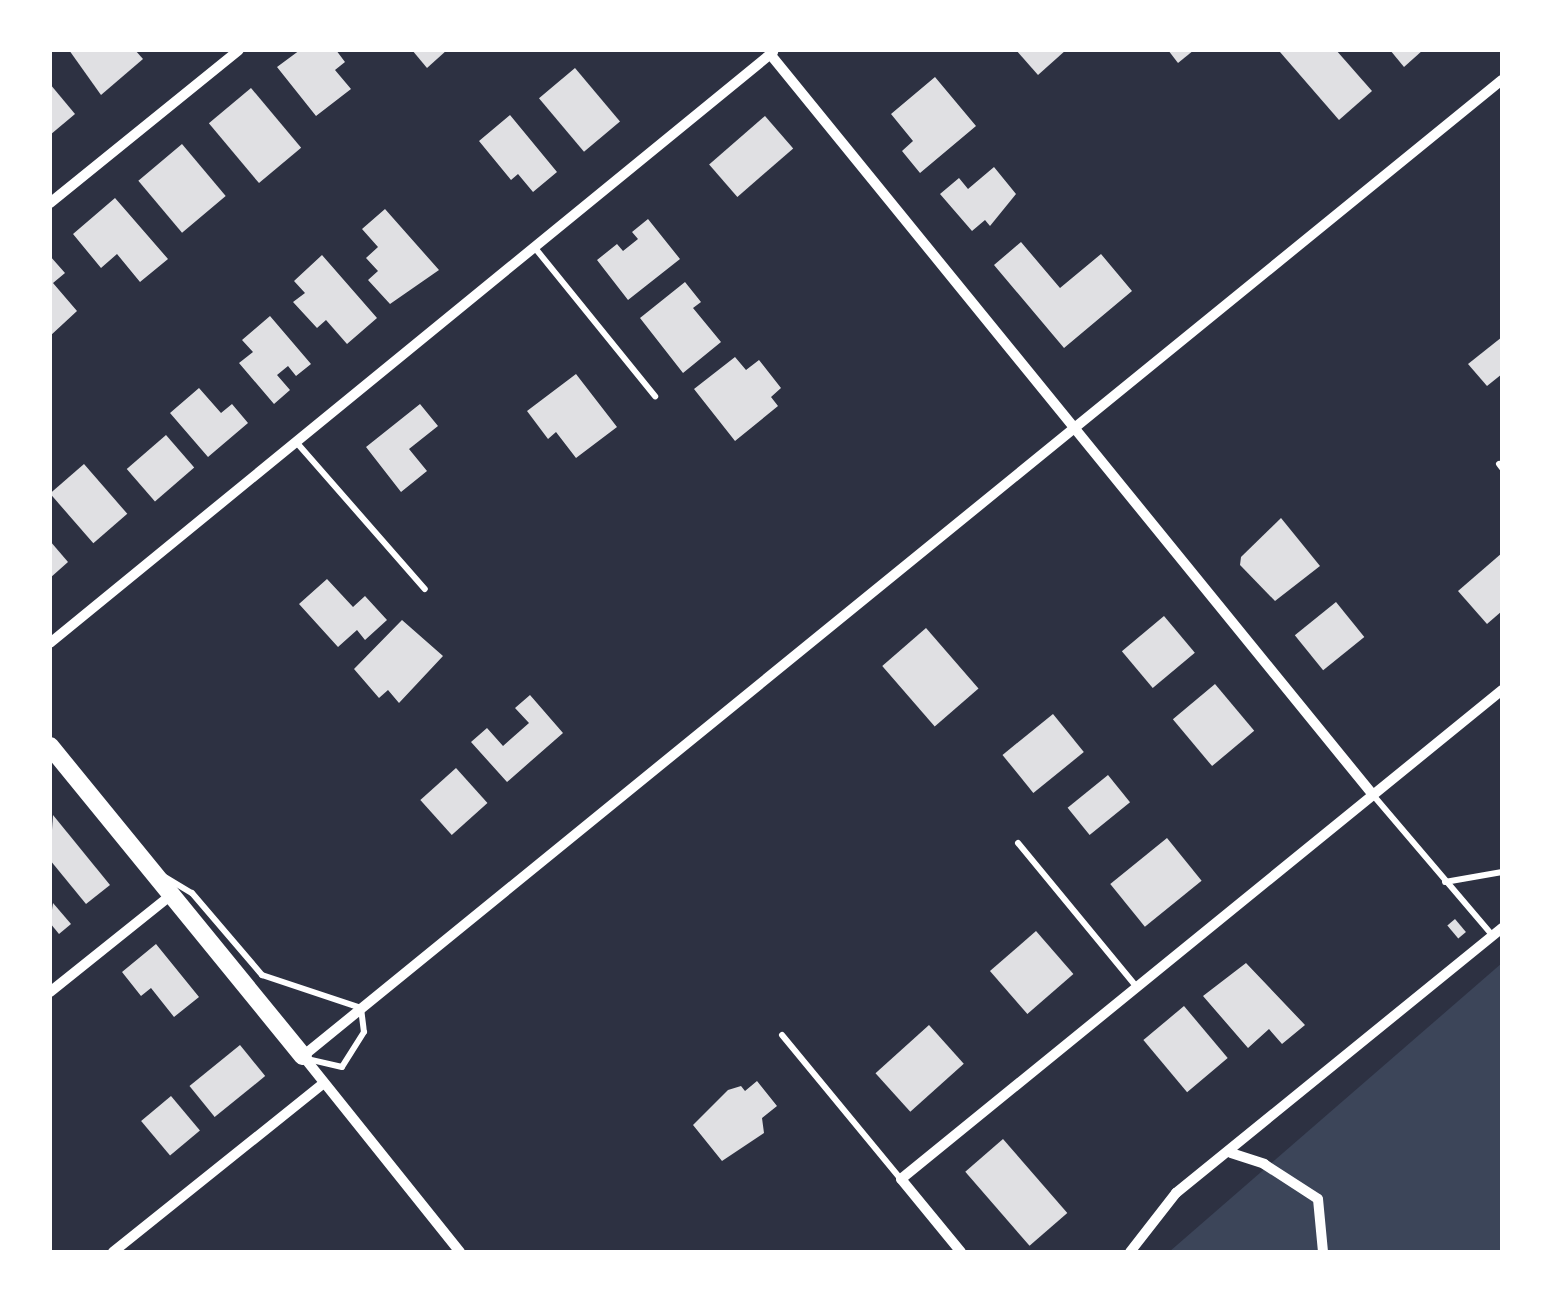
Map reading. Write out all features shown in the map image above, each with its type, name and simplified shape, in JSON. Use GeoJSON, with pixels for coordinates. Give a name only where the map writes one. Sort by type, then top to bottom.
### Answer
{"type":"FeatureCollection","features":[{"type":"Feature","properties":{"kind":"street"},"geometry":{"type":"LineString","coordinates":[[50,203],[239,50]]}},
{"type":"Feature","properties":{"kind":"street"},"geometry":{"type":"LineString","coordinates":[[50,643],[772,52],[1073,430],[1373,795]]}},
{"type":"Feature","properties":{"kind":"street"},"geometry":{"type":"LineString","coordinates":[[302,1056],[1502,80]]}},
{"type":"Feature","properties":{"kind":"street"},"geometry":{"type":"LineString","coordinates":[[960,1252],[901,1179],[1502,690]]}},
{"type":"Feature","properties":{"kind":"street"},"geometry":{"type":"LineString","coordinates":[[50,746],[460,1252]]}},
{"type":"Feature","properties":{"kind":"street"},"geometry":{"type":"LineString","coordinates":[[50,992],[172,895]]}},
{"type":"Feature","properties":{"kind":"street"},"geometry":{"type":"LineString","coordinates":[[1130,1252],[1176,1193],[1231,1153],[1497,932]]}},
{"type":"Feature","properties":{"kind":"street"},"geometry":{"type":"LineString","coordinates":[[113,1252],[324,1083]]}},
{"type":"Feature","properties":{"kind":"street"},"geometry":{"type":"LineString","coordinates":[[1231,1153],[1264,1164],[1318,1198],[1323,1252]]}},
{"type":"Feature","properties":{"kind":"lane"},"geometry":{"type":"LineString","coordinates":[[534,246],[655,396]]}},
{"type":"Feature","properties":{"kind":"lane"},"geometry":{"type":"LineString","coordinates":[[296,442],[425,589]]}},
{"type":"Feature","properties":{"kind":"lane"},"geometry":{"type":"LineString","coordinates":[[1373,795],[1446,882],[1497,932]]}},
{"type":"Feature","properties":{"kind":"lane"},"geometry":{"type":"LineString","coordinates":[[1018,843],[1137,987]]}},
{"type":"Feature","properties":{"kind":"lane"},"geometry":{"type":"LineString","coordinates":[[147,865],[192,893],[262,975],[361,1008],[364,1032],[342,1067],[302,1056]]}},
{"type":"Feature","properties":{"kind":"lane"},"geometry":{"type":"LineString","coordinates":[[1446,882],[1502,872]]}},
{"type":"Feature","properties":{"kind":"lane"},"geometry":{"type":"LineString","coordinates":[[782,1035],[901,1179]]}},
{"type":"Feature","properties":{"kind":"shaded area"},"geometry":{"type":"Polygon","coordinates":[[[1502,963],[1502,1252],[1169,1252],[1502,963]]]}},
{"type":"Feature","properties":{"kind":"building"},"geometry":{"type":"Polygon","coordinates":[[[69,50],[135,50],[143,59],[101,95],[69,50]]]}},
{"type":"Feature","properties":{"kind":"building"},"geometry":{"type":"Polygon","coordinates":[[[300,50],[336,50],[345,62],[335,70],[351,89],[316,116],[277,67],[300,50]]]}},
{"type":"Feature","properties":{"kind":"building"},"geometry":{"type":"Polygon","coordinates":[[[412,50],[447,50],[427,68],[412,50]]]}},
{"type":"Feature","properties":{"kind":"building"},"geometry":{"type":"Polygon","coordinates":[[[1016,50],[1066,50],[1038,75],[1016,50]]]}},
{"type":"Feature","properties":{"kind":"building"},"geometry":{"type":"Polygon","coordinates":[[[1168,50],[1194,50],[1178,63],[1168,50]]]}},
{"type":"Feature","properties":{"kind":"building"},"geometry":{"type":"Polygon","coordinates":[[[1336,50],[1372,91],[1339,120],[1280,52],[1336,50]]]}},
{"type":"Feature","properties":{"kind":"building"},"geometry":{"type":"Polygon","coordinates":[[[1390,50],[1423,50],[1404,67],[1390,50]]]}},
{"type":"Feature","properties":{"kind":"building"},"geometry":{"type":"Polygon","coordinates":[[[575,68],[620,122],[584,152],[539,98],[575,68]]]}},
{"type":"Feature","properties":{"kind":"building"},"geometry":{"type":"Polygon","coordinates":[[[935,77],[976,126],[920,173],[902,151],[913,141],[891,114],[935,77]]]}},
{"type":"Feature","properties":{"kind":"building"},"geometry":{"type":"Polygon","coordinates":[[[50,84],[75,114],[50,135],[50,84]]]}},
{"type":"Feature","properties":{"kind":"building"},"geometry":{"type":"Polygon","coordinates":[[[251,88],[301,148],[259,183],[209,123],[251,88]]]}},
{"type":"Feature","properties":{"kind":"building"},"geometry":{"type":"Polygon","coordinates":[[[510,115],[557,172],[533,192],[518,174],[511,180],[479,141],[510,115]]]}},
{"type":"Feature","properties":{"kind":"building"},"geometry":{"type":"Polygon","coordinates":[[[765,116],[793,148],[737,197],[709,165],[765,116]]]}},
{"type":"Feature","properties":{"kind":"building"},"geometry":{"type":"Polygon","coordinates":[[[182,144],[226,196],[182,233],[138,181],[182,144]]]}},
{"type":"Feature","properties":{"kind":"building"},"geometry":{"type":"Polygon","coordinates":[[[994,167],[1016,194],[990,226],[985,220],[972,231],[940,194],[959,178],[968,189],[994,167]]]}},
{"type":"Feature","properties":{"kind":"building"},"geometry":{"type":"Polygon","coordinates":[[[115,198],[168,259],[140,282],[117,254],[101,268],[73,234],[115,198]]]}},
{"type":"Feature","properties":{"kind":"building"},"geometry":{"type":"Polygon","coordinates":[[[385,209],[439,270],[390,304],[368,280],[378,271],[366,258],[378,247],[362,229],[385,209]]]}},
{"type":"Feature","properties":{"kind":"building"},"geometry":{"type":"Polygon","coordinates":[[[648,219],[680,259],[628,300],[597,260],[617,244],[623,251],[638,239],[632,232],[648,219]]]}},
{"type":"Feature","properties":{"kind":"building"},"geometry":{"type":"Polygon","coordinates":[[[1021,242],[1060,288],[1101,254],[1132,291],[1064,348],[994,265],[1021,242]]]}},
{"type":"Feature","properties":{"kind":"building"},"geometry":{"type":"Polygon","coordinates":[[[322,255],[377,318],[347,344],[326,320],[317,328],[293,302],[305,293],[294,281],[322,255]]]}},
{"type":"Feature","properties":{"kind":"building"},"geometry":{"type":"Polygon","coordinates":[[[50,256],[65,273],[53,283],[77,311],[50,336],[50,256]]]}},
{"type":"Feature","properties":{"kind":"building"},"geometry":{"type":"Polygon","coordinates":[[[685,282],[701,302],[693,308],[721,342],[683,373],[640,318],[685,282]]]}},
{"type":"Feature","properties":{"kind":"building"},"geometry":{"type":"Polygon","coordinates":[[[270,316],[311,364],[296,376],[288,366],[277,375],[290,390],[274,404],[239,363],[253,352],[242,340],[270,316]]]}},
{"type":"Feature","properties":{"kind":"building"},"geometry":{"type":"Polygon","coordinates":[[[1502,337],[1502,374],[1487,386],[1468,364],[1502,337]]]}},
{"type":"Feature","properties":{"kind":"building"},"geometry":{"type":"Polygon","coordinates":[[[735,357],[746,370],[759,360],[781,388],[771,397],[778,406],[735,441],[694,389],[735,357]]]}},
{"type":"Feature","properties":{"kind":"building"},"geometry":{"type":"Polygon","coordinates":[[[576,374],[617,427],[576,458],[556,432],[548,439],[527,411],[576,374]]]}},
{"type":"Feature","properties":{"kind":"building"},"geometry":{"type":"Polygon","coordinates":[[[199,388],[221,413],[232,404],[248,423],[208,457],[170,413],[199,388]]]}},
{"type":"Feature","properties":{"kind":"building"},"geometry":{"type":"Polygon","coordinates":[[[420,404],[438,426],[409,449],[427,471],[401,492],[366,447],[420,404]]]}},
{"type":"Feature","properties":{"kind":"building"},"geometry":{"type":"Polygon","coordinates":[[[166,435],[194,467],[155,502],[127,469],[166,435]]]}},
{"type":"Feature","properties":{"kind":"building"},"geometry":{"type":"Polygon","coordinates":[[[84,464],[127,514],[93,543],[50,494],[84,464]]]}},
{"type":"Feature","properties":{"kind":"building"},"geometry":{"type":"Polygon","coordinates":[[[1281,518],[1320,566],[1275,601],[1240,565],[1241,557],[1281,518]]]}},
{"type":"Feature","properties":{"kind":"building"},"geometry":{"type":"Polygon","coordinates":[[[50,541],[68,562],[50,578],[50,541]]]}},
{"type":"Feature","properties":{"kind":"building"},"geometry":{"type":"Polygon","coordinates":[[[1502,553],[1502,611],[1487,624],[1458,591],[1502,553]]]}},
{"type":"Feature","properties":{"kind":"building"},"geometry":{"type":"Polygon","coordinates":[[[327,579],[353,607],[365,596],[387,620],[365,640],[357,630],[338,647],[299,604],[327,579]]]}},
{"type":"Feature","properties":{"kind":"building"},"geometry":{"type":"Polygon","coordinates":[[[1336,602],[1364,637],[1323,670],[1295,635],[1336,602]]]}},
{"type":"Feature","properties":{"kind":"building"},"geometry":{"type":"Polygon","coordinates":[[[1164,616],[1195,653],[1153,688],[1122,651],[1164,616]]]}},
{"type":"Feature","properties":{"kind":"building"},"geometry":{"type":"Polygon","coordinates":[[[402,620],[443,656],[399,703],[388,690],[379,698],[354,669],[402,620]]]}},
{"type":"Feature","properties":{"kind":"building"},"geometry":{"type":"Polygon","coordinates":[[[926,628],[978,688],[935,726],[882,666],[926,628]]]}},
{"type":"Feature","properties":{"kind":"building"},"geometry":{"type":"Polygon","coordinates":[[[1215,684],[1254,731],[1212,766],[1173,719],[1215,684]]]}},
{"type":"Feature","properties":{"kind":"building"},"geometry":{"type":"Polygon","coordinates":[[[530,695],[563,733],[507,782],[471,742],[487,728],[503,746],[529,723],[515,708],[530,695]]]}},
{"type":"Feature","properties":{"kind":"building"},"geometry":{"type":"Polygon","coordinates":[[[1053,714],[1084,752],[1033,793],[1002,755],[1053,714]]]}},
{"type":"Feature","properties":{"kind":"building"},"geometry":{"type":"Polygon","coordinates":[[[456,768],[487,803],[452,835],[420,800],[456,768]]]}},
{"type":"Feature","properties":{"kind":"building"},"geometry":{"type":"Polygon","coordinates":[[[1108,775],[1130,802],[1090,835],[1068,808],[1108,775]]]}},
{"type":"Feature","properties":{"kind":"building"},"geometry":{"type":"Polygon","coordinates":[[[53,815],[110,885],[86,904],[50,860],[53,815]]]}},
{"type":"Feature","properties":{"kind":"building"},"geometry":{"type":"Polygon","coordinates":[[[1167,838],[1202,881],[1145,927],[1110,884],[1167,838]]]}},
{"type":"Feature","properties":{"kind":"building"},"geometry":{"type":"Polygon","coordinates":[[[53,903],[71,924],[59,934],[50,923],[53,903]]]}},
{"type":"Feature","properties":{"kind":"building"},"geometry":{"type":"Polygon","coordinates":[[[1455,919],[1466,932],[1458,938],[1447,925],[1455,919]]]}},
{"type":"Feature","properties":{"kind":"building"},"geometry":{"type":"Polygon","coordinates":[[[1036,931],[1073,974],[1027,1014],[990,971],[1036,931]]]}},
{"type":"Feature","properties":{"kind":"building"},"geometry":{"type":"Polygon","coordinates":[[[156,944],[199,997],[174,1017],[151,988],[141,996],[122,972],[156,944]]]}},
{"type":"Feature","properties":{"kind":"building"},"geometry":{"type":"Polygon","coordinates":[[[1246,963],[1305,1025],[1282,1044],[1269,1029],[1248,1048],[1203,996],[1246,963]]]}},
{"type":"Feature","properties":{"kind":"building"},"geometry":{"type":"Polygon","coordinates":[[[1184,1006],[1228,1058],[1187,1092],[1143,1040],[1184,1006]]]}},
{"type":"Feature","properties":{"kind":"building"},"geometry":{"type":"Polygon","coordinates":[[[929,1025],[964,1064],[910,1112],[875,1073],[929,1025]]]}},
{"type":"Feature","properties":{"kind":"building"},"geometry":{"type":"Polygon","coordinates":[[[240,1045],[265,1076],[215,1117],[189,1086],[240,1045]]]}},
{"type":"Feature","properties":{"kind":"building"},"geometry":{"type":"Polygon","coordinates":[[[757,1081],[777,1106],[762,1118],[764,1133],[722,1161],[693,1125],[728,1090],[741,1086],[745,1091],[757,1081]]]}},
{"type":"Feature","properties":{"kind":"building"},"geometry":{"type":"Polygon","coordinates":[[[171,1096],[200,1130],[170,1156],[141,1121],[171,1096]]]}},
{"type":"Feature","properties":{"kind":"building"},"geometry":{"type":"Polygon","coordinates":[[[1003,1139],[1067,1213],[1030,1246],[965,1172],[1003,1139]]]}}]}
